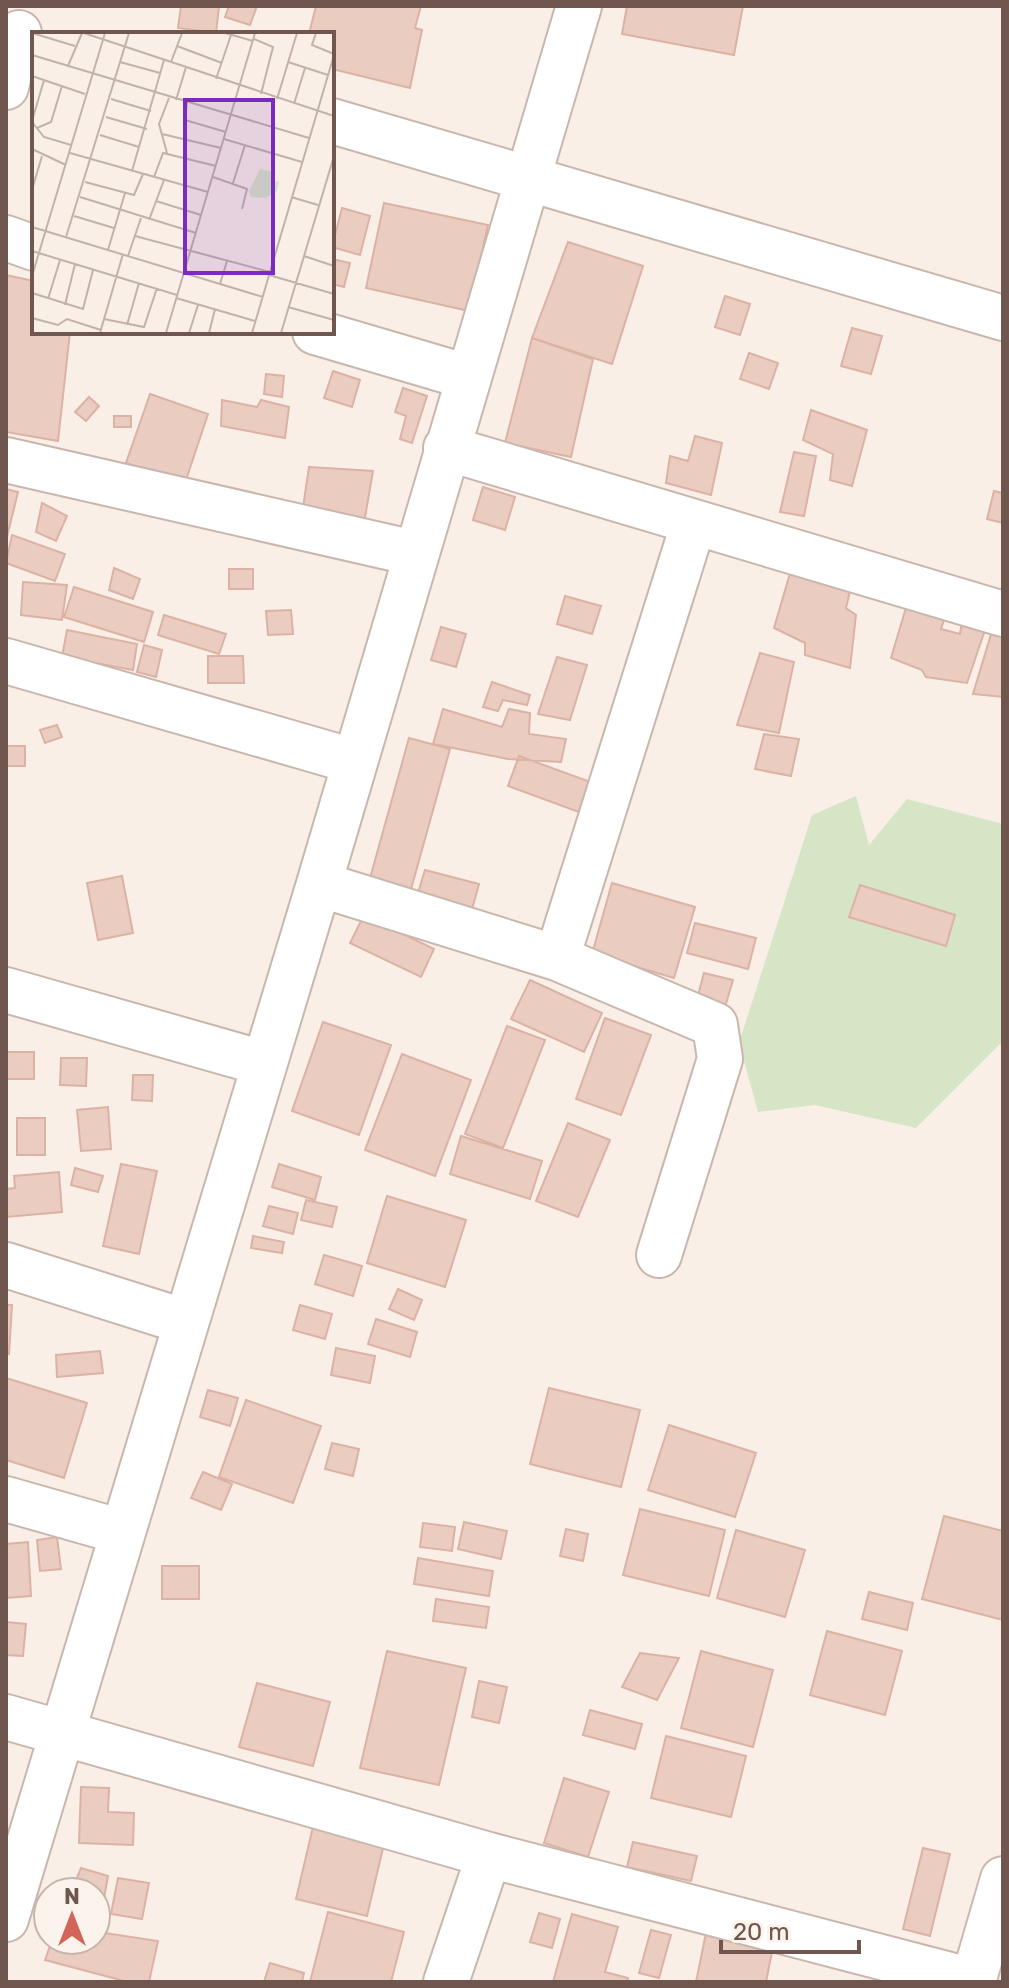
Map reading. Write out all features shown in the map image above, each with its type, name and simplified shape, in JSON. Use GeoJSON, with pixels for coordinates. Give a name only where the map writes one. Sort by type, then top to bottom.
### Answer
{"type":"FeatureCollection","features":[{"type":"Feature","properties":{"kind":"street"},"geometry":{"type":"LineString","coordinates":[[6,1919],[319,884],[414,553],[579,6]]}},
{"type":"Feature","properties":{"kind":"street"},"geometry":{"type":"LineString","coordinates":[[6,87],[20,33]]}},
{"type":"Feature","properties":{"kind":"street"},"geometry":{"type":"LineString","coordinates":[[334,122],[1003,318]]}},
{"type":"Feature","properties":{"kind":"street"},"geometry":{"type":"LineString","coordinates":[[6,238],[32,247]]}},
{"type":"Feature","properties":{"kind":"street"},"geometry":{"type":"LineString","coordinates":[[322,334],[468,377]]}},
{"type":"Feature","properties":{"kind":"street"},"geometry":{"type":"LineString","coordinates":[[446,448],[1003,614]]}},
{"type":"Feature","properties":{"kind":"street"},"geometry":{"type":"LineString","coordinates":[[6,460],[414,553]]}},
{"type":"Feature","properties":{"kind":"street"},"geometry":{"type":"LineString","coordinates":[[557,958],[694,522]]}},
{"type":"Feature","properties":{"kind":"street"},"geometry":{"type":"LineString","coordinates":[[6,661],[353,761]]}},
{"type":"Feature","properties":{"kind":"street"},"geometry":{"type":"LineString","coordinates":[[319,884],[557,958],[715,1025],[720,1059],[659,1255]]}},
{"type":"Feature","properties":{"kind":"street"},"geometry":{"type":"LineString","coordinates":[[6,990],[263,1063]]}},
{"type":"Feature","properties":{"kind":"street"},"geometry":{"type":"LineString","coordinates":[[6,1265],[186,1322]]}},
{"type":"Feature","properties":{"kind":"street"},"geometry":{"type":"LineString","coordinates":[[6,1499],[122,1532]]}},
{"type":"Feature","properties":{"kind":"street"},"geometry":{"type":"LineString","coordinates":[[6,1717],[489,1855],[973,1982],[1003,1879]]}},
{"type":"Feature","properties":{"kind":"street"},"geometry":{"type":"LineString","coordinates":[[446,1982],[489,1855]]}},
{"type":"Feature","properties":{"kind":"green space"},"geometry":{"type":"Polygon","coordinates":[[[856,796],[869,845],[907,799],[1003,824],[1003,1041],[916,1128],[815,1105],[758,1112],[739,1043],[812,815],[856,796]]]}},
{"type":"Feature","properties":{"kind":"building"},"geometry":{"type":"Polygon","coordinates":[[[181,6],[219,7],[216,32],[178,28],[181,6]]]}},
{"type":"Feature","properties":{"kind":"building"},"geometry":{"type":"Polygon","coordinates":[[[229,6],[257,6],[250,25],[225,17],[229,6]]]}},
{"type":"Feature","properties":{"kind":"building"},"geometry":{"type":"Polygon","coordinates":[[[316,6],[421,6],[415,28],[422,30],[410,88],[334,69],[334,32],[310,32],[316,6]]]}},
{"type":"Feature","properties":{"kind":"building"},"geometry":{"type":"Polygon","coordinates":[[[627,6],[743,6],[734,55],[622,34],[627,6]]]}},
{"type":"Feature","properties":{"kind":"building"},"geometry":{"type":"Polygon","coordinates":[[[384,203],[488,225],[469,311],[366,288],[384,203]]]}},
{"type":"Feature","properties":{"kind":"building"},"geometry":{"type":"Polygon","coordinates":[[[342,208],[370,216],[360,255],[334,248],[342,208]]]}},
{"type":"Feature","properties":{"kind":"building"},"geometry":{"type":"Polygon","coordinates":[[[568,242],[643,266],[612,364],[532,338],[568,242]]]}},
{"type":"Feature","properties":{"kind":"building"},"geometry":{"type":"Polygon","coordinates":[[[334,259],[350,263],[344,287],[334,284],[334,259]]]}},
{"type":"Feature","properties":{"kind":"building"},"geometry":{"type":"Polygon","coordinates":[[[6,275],[32,281],[32,334],[70,334],[58,441],[6,432],[6,275]]]}},
{"type":"Feature","properties":{"kind":"building"},"geometry":{"type":"Polygon","coordinates":[[[725,296],[750,304],[740,335],[715,327],[725,296]]]}},
{"type":"Feature","properties":{"kind":"building"},"geometry":{"type":"Polygon","coordinates":[[[852,328],[882,336],[871,374],[841,366],[852,328]]]}},
{"type":"Feature","properties":{"kind":"building"},"geometry":{"type":"Polygon","coordinates":[[[532,338],[593,359],[571,457],[505,443],[532,338]]]}},
{"type":"Feature","properties":{"kind":"building"},"geometry":{"type":"Polygon","coordinates":[[[749,353],[778,363],[769,389],[740,379],[749,353]]]}},
{"type":"Feature","properties":{"kind":"building"},"geometry":{"type":"Polygon","coordinates":[[[333,371],[360,380],[352,407],[324,398],[333,371]]]}},
{"type":"Feature","properties":{"kind":"building"},"geometry":{"type":"Polygon","coordinates":[[[266,374],[284,376],[282,397],[264,394],[266,374]]]}},
{"type":"Feature","properties":{"kind":"building"},"geometry":{"type":"Polygon","coordinates":[[[403,388],[427,396],[412,443],[400,439],[406,416],[395,412],[403,388]]]}},
{"type":"Feature","properties":{"kind":"building"},"geometry":{"type":"Polygon","coordinates":[[[150,394],[208,414],[185,483],[126,463],[150,394]]]}},
{"type":"Feature","properties":{"kind":"building"},"geometry":{"type":"Polygon","coordinates":[[[89,397],[99,406],[86,421],[75,412],[89,397]]]}},
{"type":"Feature","properties":{"kind":"building"},"geometry":{"type":"Polygon","coordinates":[[[222,400],[257,407],[261,400],[289,407],[285,438],[221,426],[222,400]]]}},
{"type":"Feature","properties":{"kind":"building"},"geometry":{"type":"Polygon","coordinates":[[[811,410],[867,430],[852,486],[830,480],[833,454],[803,440],[811,410]]]}},
{"type":"Feature","properties":{"kind":"building"},"geometry":{"type":"Polygon","coordinates":[[[114,416],[131,416],[131,427],[114,427],[114,416]]]}},
{"type":"Feature","properties":{"kind":"building"},"geometry":{"type":"Polygon","coordinates":[[[695,436],[722,443],[711,495],[666,483],[670,456],[688,461],[695,436]]]}},
{"type":"Feature","properties":{"kind":"building"},"geometry":{"type":"Polygon","coordinates":[[[794,452],[816,456],[804,516],[780,512],[794,452]]]}},
{"type":"Feature","properties":{"kind":"building"},"geometry":{"type":"Polygon","coordinates":[[[309,467],[373,471],[363,529],[301,521],[309,467]]]}},
{"type":"Feature","properties":{"kind":"building"},"geometry":{"type":"Polygon","coordinates":[[[483,487],[515,497],[505,530],[473,520],[483,487]]]}},
{"type":"Feature","properties":{"kind":"building"},"geometry":{"type":"Polygon","coordinates":[[[6,489],[18,492],[6,541],[6,489]]]}},
{"type":"Feature","properties":{"kind":"building"},"geometry":{"type":"Polygon","coordinates":[[[994,491],[1003,493],[1003,523],[987,519],[994,491]]]}},
{"type":"Feature","properties":{"kind":"building"},"geometry":{"type":"Polygon","coordinates":[[[42,503],[67,516],[56,541],[36,532],[42,503]]]}},
{"type":"Feature","properties":{"kind":"building"},"geometry":{"type":"Polygon","coordinates":[[[12,535],[65,554],[55,581],[6,563],[12,535]]]}},
{"type":"Feature","properties":{"kind":"building"},"geometry":{"type":"Polygon","coordinates":[[[114,568],[140,579],[133,599],[109,590],[114,568]]]}},
{"type":"Feature","properties":{"kind":"building"},"geometry":{"type":"Polygon","coordinates":[[[229,569],[253,569],[253,589],[229,589],[229,569]]]}},
{"type":"Feature","properties":{"kind":"building"},"geometry":{"type":"Polygon","coordinates":[[[791,570],[852,583],[846,608],[856,615],[850,668],[805,655],[805,643],[774,628],[791,570]]]}},
{"type":"Feature","properties":{"kind":"building"},"geometry":{"type":"Polygon","coordinates":[[[23,582],[67,585],[62,620],[21,615],[23,582]]]}},
{"type":"Feature","properties":{"kind":"building"},"geometry":{"type":"Polygon","coordinates":[[[74,587],[153,612],[144,642],[64,617],[74,587]]]}},
{"type":"Feature","properties":{"kind":"building"},"geometry":{"type":"Polygon","coordinates":[[[565,596],[601,606],[592,634],[557,624],[565,596]]]}},
{"type":"Feature","properties":{"kind":"building"},"geometry":{"type":"Polygon","coordinates":[[[908,601],[947,611],[941,629],[960,634],[963,616],[988,621],[967,683],[926,677],[922,670],[891,658],[908,601]]]}},
{"type":"Feature","properties":{"kind":"building"},"geometry":{"type":"Polygon","coordinates":[[[291,610],[293,634],[268,635],[266,611],[291,610]]]}},
{"type":"Feature","properties":{"kind":"building"},"geometry":{"type":"Polygon","coordinates":[[[164,615],[226,634],[219,654],[158,635],[164,615]]]}},
{"type":"Feature","properties":{"kind":"building"},"geometry":{"type":"Polygon","coordinates":[[[441,627],[466,634],[456,667],[431,660],[441,627]]]}},
{"type":"Feature","properties":{"kind":"building"},"geometry":{"type":"Polygon","coordinates":[[[67,630],[137,644],[133,670],[62,657],[67,630]]]}},
{"type":"Feature","properties":{"kind":"building"},"geometry":{"type":"Polygon","coordinates":[[[992,631],[1003,634],[1003,697],[973,694],[992,631]]]}},
{"type":"Feature","properties":{"kind":"building"},"geometry":{"type":"Polygon","coordinates":[[[144,645],[162,650],[156,677],[137,672],[144,645]]]}},
{"type":"Feature","properties":{"kind":"building"},"geometry":{"type":"Polygon","coordinates":[[[760,653],[794,662],[779,733],[737,725],[760,653]]]}},
{"type":"Feature","properties":{"kind":"building"},"geometry":{"type":"Polygon","coordinates":[[[208,656],[243,656],[244,683],[208,683],[208,656]]]}},
{"type":"Feature","properties":{"kind":"building"},"geometry":{"type":"Polygon","coordinates":[[[557,657],[587,665],[570,720],[538,714],[557,657]]]}},
{"type":"Feature","properties":{"kind":"building"},"geometry":{"type":"Polygon","coordinates":[[[492,682],[530,695],[527,705],[503,700],[498,711],[483,707],[492,682]]]}},
{"type":"Feature","properties":{"kind":"building"},"geometry":{"type":"Polygon","coordinates":[[[443,709],[502,727],[509,709],[530,713],[529,734],[566,739],[561,762],[508,759],[433,744],[443,709]]]}},
{"type":"Feature","properties":{"kind":"building"},"geometry":{"type":"Polygon","coordinates":[[[57,725],[62,737],[45,743],[40,730],[57,725]]]}},
{"type":"Feature","properties":{"kind":"building"},"geometry":{"type":"Polygon","coordinates":[[[764,734],[799,739],[791,776],[755,769],[764,734]]]}},
{"type":"Feature","properties":{"kind":"building"},"geometry":{"type":"Polygon","coordinates":[[[409,738],[450,749],[408,900],[367,889],[409,738]]]}},
{"type":"Feature","properties":{"kind":"building"},"geometry":{"type":"Polygon","coordinates":[[[6,746],[25,746],[25,766],[6,766],[6,746]]]}},
{"type":"Feature","properties":{"kind":"building"},"geometry":{"type":"Polygon","coordinates":[[[519,756],[607,788],[595,818],[508,786],[519,756]]]}},
{"type":"Feature","properties":{"kind":"building"},"geometry":{"type":"Polygon","coordinates":[[[425,870],[479,884],[469,920],[414,906],[425,870]]]}},
{"type":"Feature","properties":{"kind":"building"},"geometry":{"type":"Polygon","coordinates":[[[122,876],[133,933],[98,940],[87,883],[122,876]]]}},
{"type":"Feature","properties":{"kind":"building"},"geometry":{"type":"Polygon","coordinates":[[[612,883],[695,907],[674,978],[592,954],[612,883]]]}},
{"type":"Feature","properties":{"kind":"building"},"geometry":{"type":"Polygon","coordinates":[[[860,885],[955,915],[946,946],[849,917],[860,885]]]}},
{"type":"Feature","properties":{"kind":"building"},"geometry":{"type":"Polygon","coordinates":[[[364,915],[434,949],[421,977],[350,943],[364,915]]]}},
{"type":"Feature","properties":{"kind":"building"},"geometry":{"type":"Polygon","coordinates":[[[695,923],[756,938],[748,969],[687,953],[695,923]]]}},
{"type":"Feature","properties":{"kind":"building"},"geometry":{"type":"Polygon","coordinates":[[[704,973],[733,980],[725,1007],[697,999],[704,973]]]}},
{"type":"Feature","properties":{"kind":"building"},"geometry":{"type":"Polygon","coordinates":[[[530,980],[602,1013],[584,1052],[511,1019],[530,980]]]}},
{"type":"Feature","properties":{"kind":"building"},"geometry":{"type":"Polygon","coordinates":[[[605,1018],[651,1035],[621,1115],[576,1099],[605,1018]]]}},
{"type":"Feature","properties":{"kind":"building"},"geometry":{"type":"Polygon","coordinates":[[[323,1022],[391,1045],[359,1135],[292,1111],[323,1022]]]}},
{"type":"Feature","properties":{"kind":"building"},"geometry":{"type":"Polygon","coordinates":[[[507,1026],[545,1040],[503,1148],[465,1134],[507,1026]]]}},
{"type":"Feature","properties":{"kind":"building"},"geometry":{"type":"Polygon","coordinates":[[[6,1052],[34,1052],[34,1079],[6,1079],[6,1052]]]}},
{"type":"Feature","properties":{"kind":"building"},"geometry":{"type":"Polygon","coordinates":[[[402,1054],[471,1080],[435,1176],[365,1150],[402,1054]]]}},
{"type":"Feature","properties":{"kind":"building"},"geometry":{"type":"Polygon","coordinates":[[[61,1058],[87,1058],[86,1086],[60,1085],[61,1058]]]}},
{"type":"Feature","properties":{"kind":"building"},"geometry":{"type":"Polygon","coordinates":[[[133,1075],[153,1075],[152,1101],[132,1100],[133,1075]]]}},
{"type":"Feature","properties":{"kind":"building"},"geometry":{"type":"Polygon","coordinates":[[[108,1107],[111,1149],[81,1151],[77,1110],[108,1107]]]}},
{"type":"Feature","properties":{"kind":"building"},"geometry":{"type":"Polygon","coordinates":[[[17,1118],[45,1118],[45,1155],[17,1155],[17,1118]]]}},
{"type":"Feature","properties":{"kind":"building"},"geometry":{"type":"Polygon","coordinates":[[[568,1123],[610,1140],[578,1217],[536,1201],[568,1123]]]}},
{"type":"Feature","properties":{"kind":"building"},"geometry":{"type":"Polygon","coordinates":[[[461,1136],[542,1161],[530,1199],[450,1174],[461,1136]]]}},
{"type":"Feature","properties":{"kind":"building"},"geometry":{"type":"Polygon","coordinates":[[[121,1164],[157,1171],[139,1254],[103,1246],[121,1164]]]}},
{"type":"Feature","properties":{"kind":"building"},"geometry":{"type":"Polygon","coordinates":[[[279,1164],[321,1177],[315,1200],[272,1187],[279,1164]]]}},
{"type":"Feature","properties":{"kind":"building"},"geometry":{"type":"Polygon","coordinates":[[[75,1168],[103,1176],[98,1192],[71,1185],[75,1168]]]}},
{"type":"Feature","properties":{"kind":"building"},"geometry":{"type":"Polygon","coordinates":[[[59,1172],[62,1212],[6,1217],[6,1189],[15,1188],[14,1176],[59,1172]]]}},
{"type":"Feature","properties":{"kind":"building"},"geometry":{"type":"Polygon","coordinates":[[[387,1196],[466,1220],[445,1287],[367,1263],[387,1196]]]}},
{"type":"Feature","properties":{"kind":"building"},"geometry":{"type":"Polygon","coordinates":[[[306,1200],[337,1207],[332,1227],[301,1220],[306,1200]]]}},
{"type":"Feature","properties":{"kind":"building"},"geometry":{"type":"Polygon","coordinates":[[[269,1206],[298,1213],[293,1234],[263,1226],[269,1206]]]}},
{"type":"Feature","properties":{"kind":"building"},"geometry":{"type":"Polygon","coordinates":[[[253,1236],[284,1242],[282,1253],[251,1248],[253,1236]]]}},
{"type":"Feature","properties":{"kind":"building"},"geometry":{"type":"Polygon","coordinates":[[[324,1255],[362,1266],[353,1296],[315,1284],[324,1255]]]}},
{"type":"Feature","properties":{"kind":"building"},"geometry":{"type":"Polygon","coordinates":[[[398,1289],[422,1300],[414,1320],[389,1309],[398,1289]]]}},
{"type":"Feature","properties":{"kind":"building"},"geometry":{"type":"Polygon","coordinates":[[[6,1305],[12,1305],[9,1354],[6,1354],[6,1305]]]}},
{"type":"Feature","properties":{"kind":"building"},"geometry":{"type":"Polygon","coordinates":[[[300,1305],[332,1314],[325,1339],[293,1330],[300,1305]]]}},
{"type":"Feature","properties":{"kind":"building"},"geometry":{"type":"Polygon","coordinates":[[[376,1319],[417,1332],[410,1357],[368,1344],[376,1319]]]}},
{"type":"Feature","properties":{"kind":"building"},"geometry":{"type":"Polygon","coordinates":[[[336,1348],[375,1356],[370,1383],[331,1375],[336,1348]]]}},
{"type":"Feature","properties":{"kind":"building"},"geometry":{"type":"Polygon","coordinates":[[[100,1351],[103,1373],[57,1377],[56,1355],[100,1351]]]}},
{"type":"Feature","properties":{"kind":"building"},"geometry":{"type":"Polygon","coordinates":[[[6,1378],[87,1403],[64,1478],[6,1460],[6,1378]]]}},
{"type":"Feature","properties":{"kind":"building"},"geometry":{"type":"Polygon","coordinates":[[[549,1388],[640,1410],[621,1487],[530,1464],[549,1388]]]}},
{"type":"Feature","properties":{"kind":"building"},"geometry":{"type":"Polygon","coordinates":[[[208,1390],[238,1398],[230,1426],[200,1417],[208,1390]]]}},
{"type":"Feature","properties":{"kind":"building"},"geometry":{"type":"Polygon","coordinates":[[[246,1400],[321,1426],[293,1503],[219,1477],[246,1400]]]}},
{"type":"Feature","properties":{"kind":"building"},"geometry":{"type":"Polygon","coordinates":[[[669,1425],[756,1453],[735,1517],[648,1490],[669,1425]]]}},
{"type":"Feature","properties":{"kind":"building"},"geometry":{"type":"Polygon","coordinates":[[[332,1443],[359,1449],[353,1476],[325,1469],[332,1443]]]}},
{"type":"Feature","properties":{"kind":"building"},"geometry":{"type":"Polygon","coordinates":[[[203,1472],[232,1484],[221,1510],[191,1498],[203,1472]]]}},
{"type":"Feature","properties":{"kind":"building"},"geometry":{"type":"Polygon","coordinates":[[[640,1509],[725,1530],[709,1596],[623,1575],[640,1509]]]}},
{"type":"Feature","properties":{"kind":"building"},"geometry":{"type":"Polygon","coordinates":[[[944,1516],[1003,1531],[1003,1620],[922,1599],[944,1516]]]}},
{"type":"Feature","properties":{"kind":"building"},"geometry":{"type":"Polygon","coordinates":[[[464,1522],[507,1531],[501,1559],[458,1549],[464,1522]]]}},
{"type":"Feature","properties":{"kind":"building"},"geometry":{"type":"Polygon","coordinates":[[[423,1523],[455,1527],[452,1551],[420,1547],[423,1523]]]}},
{"type":"Feature","properties":{"kind":"building"},"geometry":{"type":"Polygon","coordinates":[[[566,1529],[588,1534],[583,1561],[560,1556],[566,1529]]]}},
{"type":"Feature","properties":{"kind":"building"},"geometry":{"type":"Polygon","coordinates":[[[736,1530],[805,1550],[785,1617],[717,1598],[736,1530]]]}},
{"type":"Feature","properties":{"kind":"building"},"geometry":{"type":"Polygon","coordinates":[[[57,1537],[61,1569],[40,1571],[37,1540],[57,1537]]]}},
{"type":"Feature","properties":{"kind":"building"},"geometry":{"type":"Polygon","coordinates":[[[28,1542],[31,1596],[6,1598],[6,1544],[28,1542]]]}},
{"type":"Feature","properties":{"kind":"building"},"geometry":{"type":"Polygon","coordinates":[[[418,1558],[493,1571],[489,1596],[414,1584],[418,1558]]]}},
{"type":"Feature","properties":{"kind":"building"},"geometry":{"type":"Polygon","coordinates":[[[162,1566],[199,1566],[199,1599],[162,1599],[162,1566]]]}},
{"type":"Feature","properties":{"kind":"building"},"geometry":{"type":"Polygon","coordinates":[[[869,1592],[913,1603],[907,1630],[862,1619],[869,1592]]]}},
{"type":"Feature","properties":{"kind":"building"},"geometry":{"type":"Polygon","coordinates":[[[436,1599],[489,1607],[486,1628],[433,1621],[436,1599]]]}},
{"type":"Feature","properties":{"kind":"building"},"geometry":{"type":"Polygon","coordinates":[[[6,1622],[26,1624],[23,1656],[6,1655],[6,1622]]]}},
{"type":"Feature","properties":{"kind":"building"},"geometry":{"type":"Polygon","coordinates":[[[827,1631],[902,1651],[885,1715],[810,1695],[827,1631]]]}},
{"type":"Feature","properties":{"kind":"building"},"geometry":{"type":"Polygon","coordinates":[[[387,1651],[466,1668],[439,1785],[360,1768],[387,1651]]]}},
{"type":"Feature","properties":{"kind":"building"},"geometry":{"type":"Polygon","coordinates":[[[701,1651],[773,1670],[753,1747],[681,1728],[701,1651]]]}},
{"type":"Feature","properties":{"kind":"building"},"geometry":{"type":"Polygon","coordinates":[[[640,1653],[679,1658],[657,1700],[622,1687],[640,1653]]]}},
{"type":"Feature","properties":{"kind":"building"},"geometry":{"type":"Polygon","coordinates":[[[479,1681],[507,1687],[499,1723],[472,1717],[479,1681]]]}},
{"type":"Feature","properties":{"kind":"building"},"geometry":{"type":"Polygon","coordinates":[[[257,1683],[330,1702],[313,1766],[239,1747],[257,1683]]]}},
{"type":"Feature","properties":{"kind":"building"},"geometry":{"type":"Polygon","coordinates":[[[590,1710],[642,1724],[635,1749],[583,1735],[590,1710]]]}},
{"type":"Feature","properties":{"kind":"building"},"geometry":{"type":"Polygon","coordinates":[[[666,1736],[746,1756],[731,1817],[651,1798],[666,1736]]]}},
{"type":"Feature","properties":{"kind":"building"},"geometry":{"type":"Polygon","coordinates":[[[564,1778],[609,1792],[588,1857],[544,1843],[564,1778]]]}},
{"type":"Feature","properties":{"kind":"building"},"geometry":{"type":"Polygon","coordinates":[[[81,1787],[109,1788],[108,1812],[134,1813],[133,1845],[79,1843],[81,1787]]]}},
{"type":"Feature","properties":{"kind":"building"},"geometry":{"type":"Polygon","coordinates":[[[316,1814],[387,1831],[367,1916],[296,1899],[316,1814]]]}},
{"type":"Feature","properties":{"kind":"building"},"geometry":{"type":"Polygon","coordinates":[[[633,1842],[697,1856],[691,1881],[627,1867],[633,1842]]]}},
{"type":"Feature","properties":{"kind":"building"},"geometry":{"type":"Polygon","coordinates":[[[923,1848],[950,1854],[930,1936],[903,1929],[923,1848]]]}},
{"type":"Feature","properties":{"kind":"building"},"geometry":{"type":"Polygon","coordinates":[[[81,1868],[108,1876],[78,1876],[81,1868]]]}},
{"type":"Feature","properties":{"kind":"building"},"geometry":{"type":"Polygon","coordinates":[[[118,1878],[149,1883],[142,1919],[112,1914],[118,1878]]]}},
{"type":"Feature","properties":{"kind":"building"},"geometry":{"type":"Polygon","coordinates":[[[328,1912],[404,1932],[391,1982],[310,1982],[328,1912]]]}},
{"type":"Feature","properties":{"kind":"building"},"geometry":{"type":"Polygon","coordinates":[[[539,1913],[560,1919],[552,1948],[530,1942],[539,1913]]]}},
{"type":"Feature","properties":{"kind":"building"},"geometry":{"type":"Polygon","coordinates":[[[572,1914],[618,1927],[605,1972],[628,1978],[627,1982],[553,1982],[572,1914]]]}},
{"type":"Feature","properties":{"kind":"building"},"geometry":{"type":"Polygon","coordinates":[[[651,1930],[671,1935],[659,1978],[639,1973],[651,1930]]]}},
{"type":"Feature","properties":{"kind":"building"},"geometry":{"type":"Polygon","coordinates":[[[706,1933],[773,1947],[766,1982],[696,1982],[706,1933]]]}},
{"type":"Feature","properties":{"kind":"building"},"geometry":{"type":"Polygon","coordinates":[[[112,1934],[158,1941],[149,1982],[128,1982],[45,1960],[46,1956],[112,1956],[112,1934]]]}},
{"type":"Feature","properties":{"kind":"building"},"geometry":{"type":"Polygon","coordinates":[[[270,1963],[304,1973],[302,1982],[264,1982],[270,1963]]]}}]}
